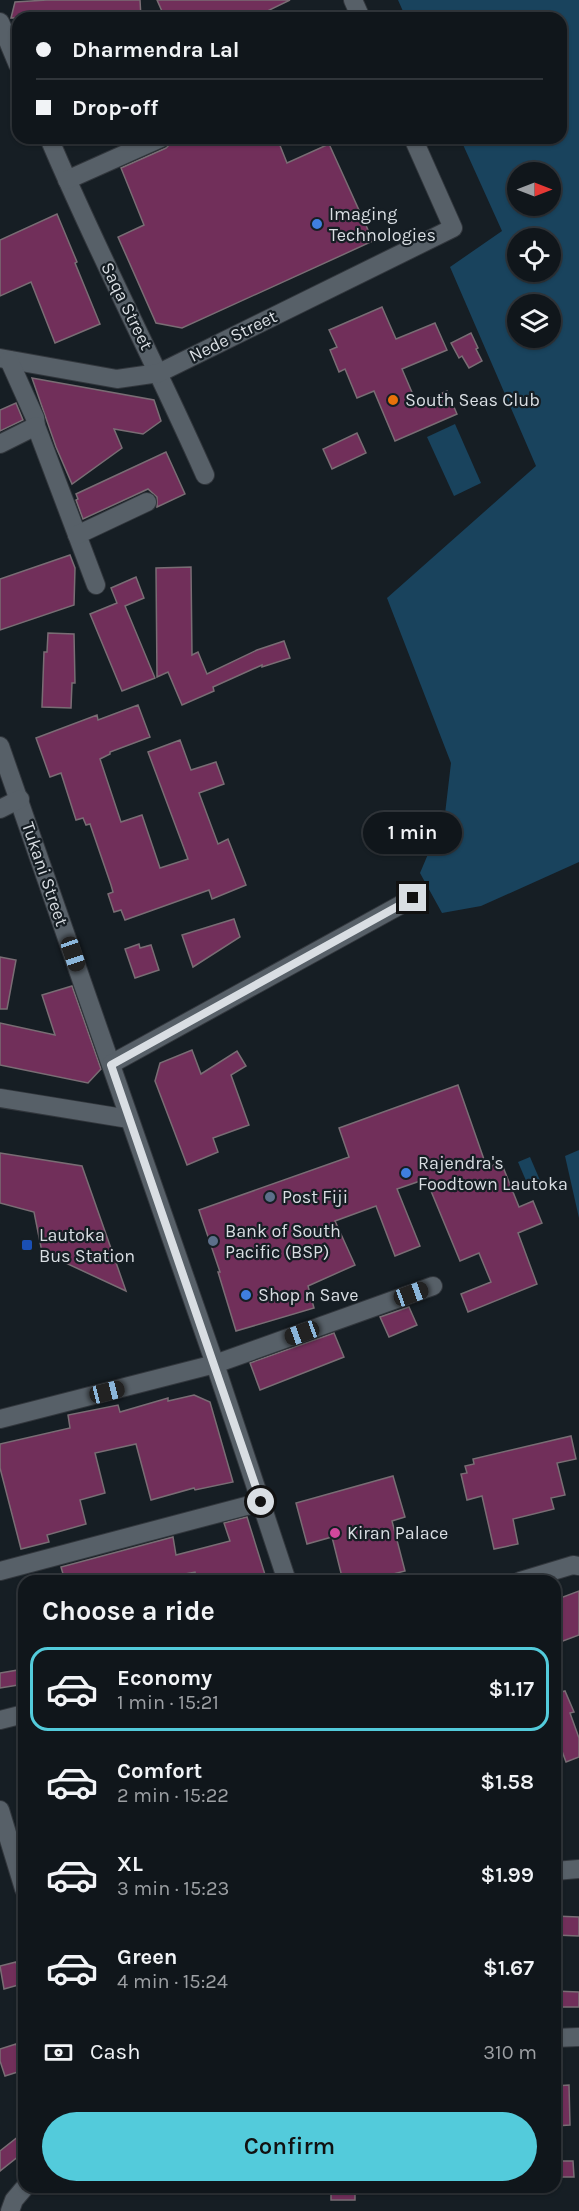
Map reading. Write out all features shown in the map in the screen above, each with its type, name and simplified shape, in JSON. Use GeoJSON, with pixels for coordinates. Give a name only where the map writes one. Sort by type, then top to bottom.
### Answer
{"type":"FeatureCollection","features":[{"type":"Feature","properties":{"kind":"street"},"geometry":{"type":"LineString","coordinates":[[0,22],[12,51]]}},
{"type":"Feature","properties":{"kind":"street","name":"Saqa Street"},"geometry":{"type":"LineString","coordinates":[[52,144],[205,475]]}},
{"type":"Feature","properties":{"kind":"street"},"geometry":{"type":"LineString","coordinates":[[67,180],[148,144]]}},
{"type":"Feature","properties":{"kind":"street","name":"Nede Street"},"geometry":{"type":"LineString","coordinates":[[4,359],[117,380],[159,373],[453,228],[416,144]]}},
{"type":"Feature","properties":{"kind":"street"},"geometry":{"type":"LineString","coordinates":[[4,359],[35,418],[36,426],[96,585]]}},
{"type":"Feature","properties":{"kind":"street"},"geometry":{"type":"LineString","coordinates":[[0,444],[36,426]]}},
{"type":"Feature","properties":{"kind":"street"},"geometry":{"type":"LineString","coordinates":[[77,535],[147,502]]}},
{"type":"Feature","properties":{"kind":"street","name":"Tukani Street"},"geometry":{"type":"LineString","coordinates":[[0,746],[215,1364],[284,1575]]}},
{"type":"Feature","properties":{"kind":"street"},"geometry":{"type":"LineString","coordinates":[[0,809],[20,800]]}},
{"type":"Feature","properties":{"kind":"street"},"geometry":{"type":"LineString","coordinates":[[111,1065],[413,898]]}},
{"type":"Feature","properties":{"kind":"street"},"geometry":{"type":"LineString","coordinates":[[0,1098],[129,1119]]}},
{"type":"Feature","properties":{"kind":"street"},"geometry":{"type":"LineString","coordinates":[[0,1419],[215,1364],[433,1286]]}},
{"type":"Feature","properties":{"kind":"street"},"geometry":{"type":"LineString","coordinates":[[0,1571],[261,1502]]}},
{"type":"Feature","properties":{"kind":"street"},"geometry":{"type":"LineString","coordinates":[[540,1575],[573,1565],[579,1566]]}},
{"type":"Feature","properties":{"kind":"street"},"geometry":{"type":"LineString","coordinates":[[0,1720],[18,1716]]}},
{"type":"Feature","properties":{"kind":"street"},"geometry":{"type":"LineString","coordinates":[[0,1810],[18,1869]]}},
{"type":"Feature","properties":{"kind":"street"},"geometry":{"type":"LineString","coordinates":[[561,1870],[579,1869]]}},
{"type":"Feature","properties":{"kind":"street"},"geometry":{"type":"LineString","coordinates":[[561,2038],[579,2037]]}},
{"type":"Feature","properties":{"kind":"street"},"geometry":{"type":"LineString","coordinates":[[10,2211],[14,2200],[20,2193]]}},
{"type":"Feature","properties":{"kind":"water"},"geometry":{"type":"Polygon","coordinates":[[[398,0],[579,0],[579,862],[481,906],[442,913],[420,873],[445,814],[451,763],[387,598],[536,466],[450,267],[502,231],[463,144],[567,144],[567,12],[403,12],[398,0]]]}},
{"type":"Feature","properties":{"kind":"water"},"geometry":{"type":"Polygon","coordinates":[[[455,424],[481,483],[454,496],[427,437],[455,424]]]}},
{"type":"Feature","properties":{"kind":"water"},"geometry":{"type":"Polygon","coordinates":[[[579,1150],[579,1218],[565,1156],[579,1150]]]}},
{"type":"Feature","properties":{"kind":"water"},"geometry":{"type":"Polygon","coordinates":[[[530,1157],[542,1185],[530,1190],[518,1162],[530,1157]]]}},
{"type":"Feature","properties":{"kind":"building"},"geometry":{"type":"Polygon","coordinates":[[[140,0],[141,12],[12,12],[15,2],[140,0]]]}},
{"type":"Feature","properties":{"kind":"building"},"geometry":{"type":"Polygon","coordinates":[[[157,0],[290,0],[265,12],[162,12],[157,0]]]}},
{"type":"Feature","properties":{"kind":"building"},"geometry":{"type":"Polygon","coordinates":[[[170,144],[279,144],[287,163],[329,144],[373,241],[182,328],[156,323],[118,237],[144,225],[121,168],[166,148],[170,144]]]}},
{"type":"Feature","properties":{"kind":"building"},"geometry":{"type":"Polygon","coordinates":[[[57,214],[100,324],[55,343],[31,282],[0,296],[0,240],[57,214]]]}},
{"type":"Feature","properties":{"kind":"building"},"geometry":{"type":"Polygon","coordinates":[[[382,307],[396,339],[435,323],[447,350],[402,369],[417,404],[447,391],[457,414],[395,441],[374,391],[357,398],[345,369],[339,372],[330,350],[337,347],[329,330],[382,307]]]}},
{"type":"Feature","properties":{"kind":"building"},"geometry":{"type":"Polygon","coordinates":[[[471,333],[482,361],[469,368],[462,356],[459,358],[451,343],[471,333]]]}},
{"type":"Feature","properties":{"kind":"building"},"geometry":{"type":"Polygon","coordinates":[[[32,378],[154,400],[161,421],[143,434],[114,429],[122,448],[72,484],[56,447],[32,378]]]}},
{"type":"Feature","properties":{"kind":"building"},"geometry":{"type":"Polygon","coordinates":[[[16,403],[23,420],[0,431],[0,410],[16,403]]]}},
{"type":"Feature","properties":{"kind":"building"},"geometry":{"type":"Polygon","coordinates":[[[357,433],[366,453],[332,469],[323,449],[357,433]]]}},
{"type":"Feature","properties":{"kind":"building"},"geometry":{"type":"Polygon","coordinates":[[[166,452],[185,494],[157,507],[157,497],[148,489],[83,519],[76,494],[166,452]]]}},
{"type":"Feature","properties":{"kind":"building"},"geometry":{"type":"Polygon","coordinates":[[[70,555],[75,568],[74,605],[0,630],[0,579],[70,555]]]}},
{"type":"Feature","properties":{"kind":"building"},"geometry":{"type":"Polygon","coordinates":[[[191,567],[192,655],[198,652],[207,674],[257,650],[284,641],[290,658],[262,667],[262,665],[213,687],[214,691],[182,705],[168,672],[157,677],[156,568],[191,567]]]}},
{"type":"Feature","properties":{"kind":"building"},"geometry":{"type":"Polygon","coordinates":[[[136,577],[144,598],[125,606],[155,678],[122,691],[90,614],[117,603],[111,588],[136,577]]]}},
{"type":"Feature","properties":{"kind":"building"},"geometry":{"type":"Polygon","coordinates":[[[48,633],[74,634],[75,683],[72,683],[71,708],[42,707],[44,652],[47,652],[48,633]]]}},
{"type":"Feature","properties":{"kind":"building"},"geometry":{"type":"Polygon","coordinates":[[[138,705],[150,737],[110,752],[100,759],[121,822],[142,815],[160,868],[188,859],[148,752],[180,740],[191,770],[216,762],[224,784],[199,793],[218,844],[228,839],[246,885],[212,899],[209,890],[125,920],[121,910],[114,912],[108,894],[113,892],[90,824],[86,825],[83,818],[76,820],[61,773],[50,777],[36,738],[97,715],[98,720],[138,705]]]}},
{"type":"Feature","properties":{"kind":"building"},"geometry":{"type":"Polygon","coordinates":[[[234,919],[240,937],[193,967],[182,935],[234,919]]]}},
{"type":"Feature","properties":{"kind":"building"},"geometry":{"type":"Polygon","coordinates":[[[139,944],[140,948],[151,945],[159,970],[135,978],[125,949],[139,944]]]}},
{"type":"Feature","properties":{"kind":"building"},"geometry":{"type":"Polygon","coordinates":[[[0,957],[16,960],[7,1009],[0,1009],[0,957]]]}},
{"type":"Feature","properties":{"kind":"building"},"geometry":{"type":"Polygon","coordinates":[[[72,986],[101,1069],[88,1083],[0,1065],[0,1023],[55,1035],[42,995],[72,986]]]}},
{"type":"Feature","properties":{"kind":"building"},"geometry":{"type":"Polygon","coordinates":[[[192,1050],[201,1074],[237,1051],[246,1066],[231,1075],[249,1125],[213,1138],[218,1152],[187,1165],[155,1081],[160,1063],[192,1050]]]}},
{"type":"Feature","properties":{"kind":"building"},"geometry":{"type":"Polygon","coordinates":[[[458,1085],[487,1168],[501,1162],[519,1207],[533,1201],[542,1223],[518,1233],[537,1284],[468,1312],[461,1294],[491,1282],[479,1253],[460,1261],[426,1179],[397,1189],[420,1246],[395,1256],[376,1206],[335,1221],[355,1265],[308,1286],[314,1308],[236,1331],[218,1272],[220,1272],[199,1210],[349,1157],[339,1128],[458,1085]]]}},
{"type":"Feature","properties":{"kind":"building"},"geometry":{"type":"Polygon","coordinates":[[[0,1153],[82,1166],[126,1291],[42,1252],[34,1212],[0,1203],[0,1153]]]}},
{"type":"Feature","properties":{"kind":"building"},"geometry":{"type":"Polygon","coordinates":[[[409,1307],[417,1325],[389,1337],[380,1317],[409,1307]]]}},
{"type":"Feature","properties":{"kind":"building"},"geometry":{"type":"Polygon","coordinates":[[[334,1333],[344,1357],[260,1390],[250,1363],[334,1333]]]}},
{"type":"Feature","properties":{"kind":"building"},"geometry":{"type":"Polygon","coordinates":[[[194,1395],[210,1402],[233,1482],[195,1490],[194,1488],[151,1500],[136,1444],[95,1453],[105,1493],[80,1500],[86,1524],[47,1535],[49,1542],[21,1549],[0,1468],[0,1444],[70,1428],[68,1415],[118,1405],[120,1412],[168,1398],[168,1401],[194,1395]]]}},
{"type":"Feature","properties":{"kind":"building"},"geometry":{"type":"Polygon","coordinates":[[[571,1436],[576,1459],[557,1463],[565,1495],[551,1498],[554,1509],[513,1519],[518,1544],[494,1549],[482,1496],[467,1500],[461,1474],[467,1473],[465,1466],[474,1464],[473,1459],[571,1436]]]}},
{"type":"Feature","properties":{"kind":"building"},"geometry":{"type":"Polygon","coordinates":[[[393,1476],[405,1517],[392,1521],[405,1571],[389,1575],[342,1575],[332,1537],[307,1544],[296,1503],[393,1476]]]}},
{"type":"Feature","properties":{"kind":"building"},"geometry":{"type":"Polygon","coordinates":[[[247,1517],[265,1575],[196,1575],[195,1572],[179,1575],[63,1575],[61,1567],[173,1537],[176,1555],[230,1541],[224,1523],[247,1517]]]}},
{"type":"Feature","properties":{"kind":"building"},"geometry":{"type":"Polygon","coordinates":[[[579,1591],[579,1635],[561,1642],[561,1598],[579,1591]]]}},
{"type":"Feature","properties":{"kind":"building"},"geometry":{"type":"Polygon","coordinates":[[[18,1670],[18,1685],[0,1688],[0,1673],[18,1670]]]}},
{"type":"Feature","properties":{"kind":"building"},"geometry":{"type":"Polygon","coordinates":[[[565,1691],[574,1712],[570,1713],[579,1738],[579,1757],[566,1762],[561,1748],[561,1692],[565,1691]]]}},
{"type":"Feature","properties":{"kind":"building"},"geometry":{"type":"Polygon","coordinates":[[[561,1916],[579,1917],[579,1936],[561,1935],[561,1916]]]}},
{"type":"Feature","properties":{"kind":"building"},"geometry":{"type":"Polygon","coordinates":[[[16,1962],[18,1985],[4,1989],[0,1966],[16,1962]]]}},
{"type":"Feature","properties":{"kind":"building"},"geometry":{"type":"Polygon","coordinates":[[[561,1991],[579,1992],[579,2007],[561,2007],[561,1991]]]}},
{"type":"Feature","properties":{"kind":"building"},"geometry":{"type":"Polygon","coordinates":[[[16,2044],[18,2072],[5,2076],[0,2061],[0,2049],[16,2044]]]}},
{"type":"Feature","properties":{"kind":"building"},"geometry":{"type":"Polygon","coordinates":[[[569,2085],[570,2125],[561,2126],[561,2086],[569,2085]]]}},
{"type":"Feature","properties":{"kind":"building"},"geometry":{"type":"Polygon","coordinates":[[[18,2137],[18,2157],[0,2171],[0,2151],[18,2137]]]}},
{"type":"Feature","properties":{"kind":"building"},"geometry":{"type":"Polygon","coordinates":[[[561,2161],[573,2161],[574,2177],[561,2177],[561,2161]]]}},
{"type":"Feature","properties":{"kind":"building"},"geometry":{"type":"Polygon","coordinates":[[[331,2193],[355,2193],[355,2200],[331,2200],[331,2193]]]}},
{"type":"Feature","properties":{"kind":"place","name":"Imaging Technologies"},"geometry":{"type":"Point","coordinates":[317,224]}},
{"type":"Feature","properties":{"kind":"place","name":"South Seas Club"},"geometry":{"type":"Point","coordinates":[393,400]}},
{"type":"Feature","properties":{"kind":"place","name":"Rajendra's Foodtown Lautoka"},"geometry":{"type":"Point","coordinates":[406,1173]}},
{"type":"Feature","properties":{"kind":"place","name":"Post Fiji"},"geometry":{"type":"Point","coordinates":[270,1197]}},
{"type":"Feature","properties":{"kind":"place","name":"Bank of South Pacific (BSP)"},"geometry":{"type":"Point","coordinates":[213,1241]}},
{"type":"Feature","properties":{"kind":"place","name":"Lautoka Bus Station"},"geometry":{"type":"Point","coordinates":[27,1245]}},
{"type":"Feature","properties":{"kind":"place","name":"Shop n Save"},"geometry":{"type":"Point","coordinates":[246,1295]}},
{"type":"Feature","properties":{"kind":"place","name":"Kiran Palace"},"geometry":{"type":"Point","coordinates":[335,1533]}},
{"type":"Feature","properties":{"kind":"route"},"geometry":{"type":"LineString","coordinates":[[261,1502],[111,1065],[413,898]]}}]}
